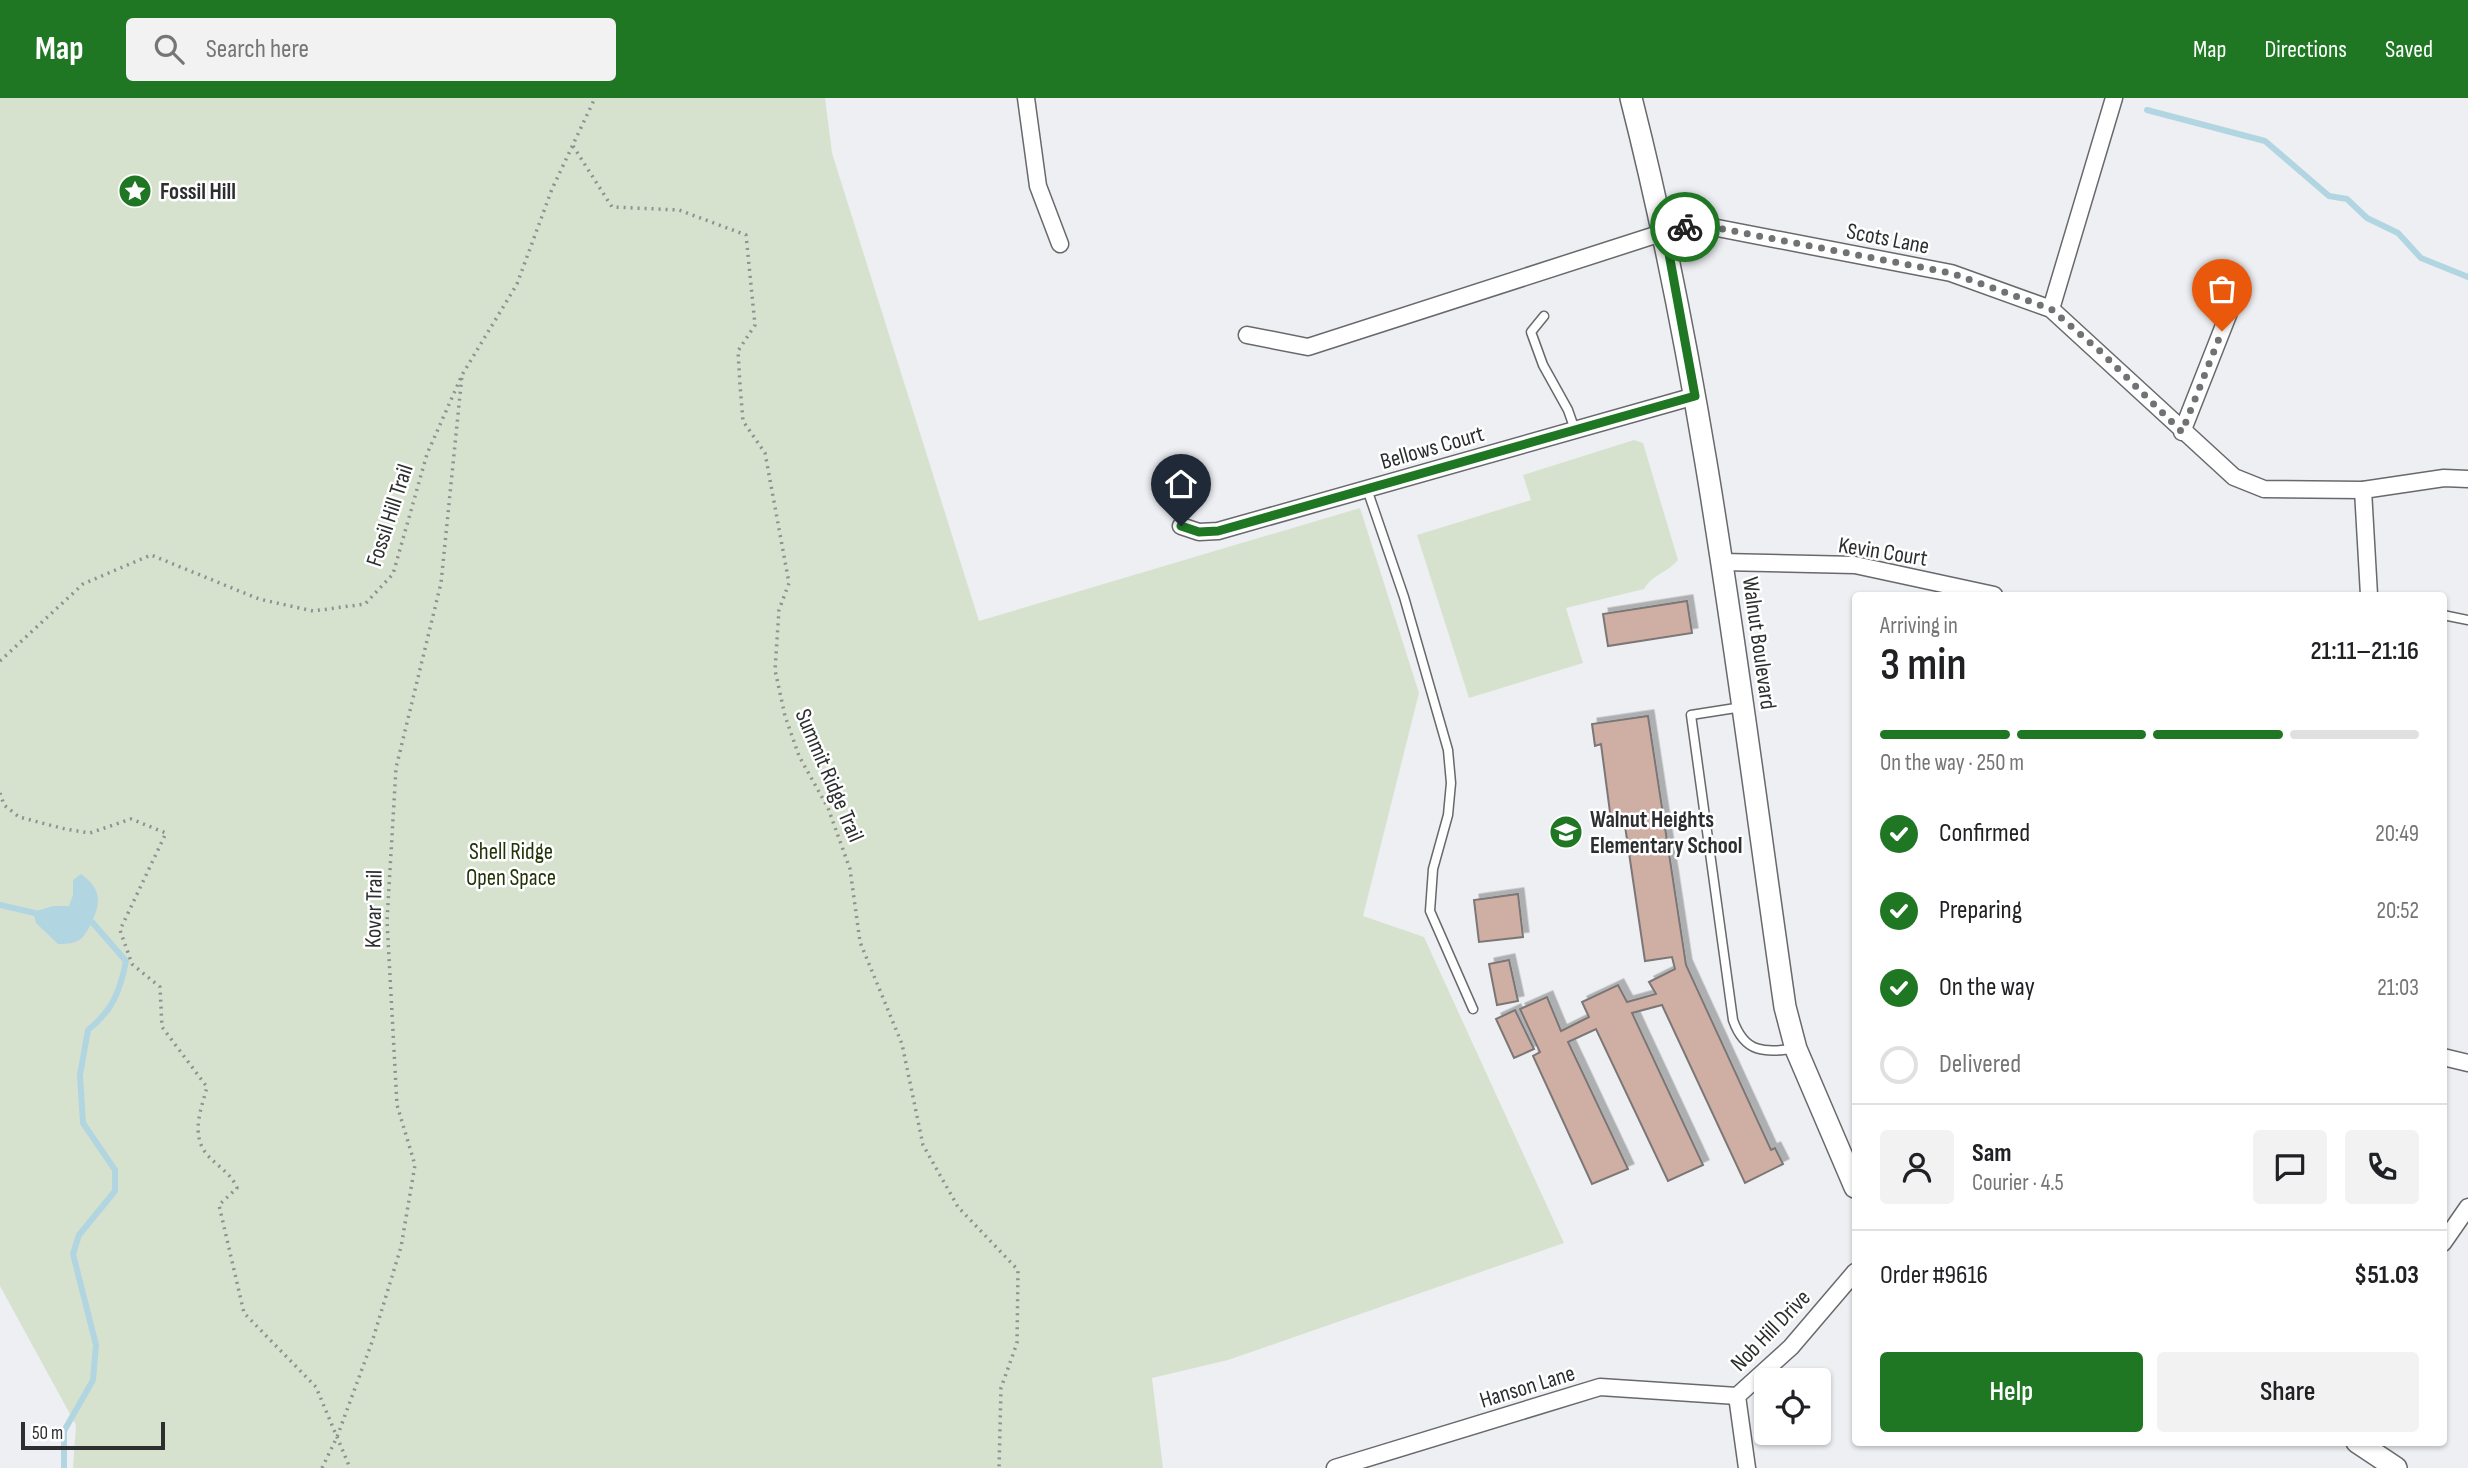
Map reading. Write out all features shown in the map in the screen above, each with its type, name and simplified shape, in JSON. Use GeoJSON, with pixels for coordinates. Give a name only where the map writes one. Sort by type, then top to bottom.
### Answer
{"type":"FeatureCollection","features":[{"type":"Feature","properties":{"kind":"street"},"geometry":{"type":"LineString","coordinates":[[1026,98],[1038,186],[1060,244]]}},
{"type":"Feature","properties":{"kind":"street","name":"Walnut Boulevard"},"geometry":{"type":"LineString","coordinates":[[1631,98],[1665,232],[1695,396],[1722,562],[1785,1007],[1796,1049],[1852,1180]]}},
{"type":"Feature","properties":{"kind":"street"},"geometry":{"type":"LineString","coordinates":[[2051,309],[2114,98]]}},
{"type":"Feature","properties":{"kind":"street","name":"Scots Lane"},"geometry":{"type":"LineString","coordinates":[[1247,335],[1308,347],[1680,227],[1707,226],[1951,273],[2051,309],[2101,352],[2182,432],[2234,477],[2264,488],[2363,490],[2444,478],[2468,479]]}},
{"type":"Feature","properties":{"kind":"street"},"geometry":{"type":"LineString","coordinates":[[2182,432],[2232,305]]}},
{"type":"Feature","properties":{"kind":"street","name":"Bellows Court"},"geometry":{"type":"LineString","coordinates":[[1181,526],[1199,532],[1218,531],[1695,396]]}},
{"type":"Feature","properties":{"kind":"street"},"geometry":{"type":"LineString","coordinates":[[2363,490],[2369,592]]}},
{"type":"Feature","properties":{"kind":"street","name":"Kevin Court"},"geometry":{"type":"LineString","coordinates":[[1722,562],[1855,565],[1980,592]]}},
{"type":"Feature","properties":{"kind":"street"},"geometry":{"type":"LineString","coordinates":[[2447,1058],[2468,1063]]}},
{"type":"Feature","properties":{"kind":"street"},"geometry":{"type":"LineString","coordinates":[[2447,1237],[2468,1207]]}},
{"type":"Feature","properties":{"kind":"street","name":"Nob Hill Drive"},"geometry":{"type":"LineString","coordinates":[[1747,1468],[1738,1396],[1791,1346],[1852,1275]]}},
{"type":"Feature","properties":{"kind":"street","name":"Hanson Lane"},"geometry":{"type":"LineString","coordinates":[[1335,1468],[1600,1387],[1738,1396]]}},
{"type":"Feature","properties":{"kind":"street"},"geometry":{"type":"LineString","coordinates":[[2363,1446],[2396,1468]]}},
{"type":"Feature","properties":{"kind":"lane"},"geometry":{"type":"LineString","coordinates":[[1544,316],[1531,332],[1543,366],[1568,410],[1575,430]]}},
{"type":"Feature","properties":{"kind":"lane"},"geometry":{"type":"LineString","coordinates":[[1367,489],[1404,597],[1448,750],[1451,783],[1448,815],[1433,869],[1430,911],[1474,1009]]}},
{"type":"Feature","properties":{"kind":"lane"},"geometry":{"type":"LineString","coordinates":[[2447,616],[2468,620]]}},
{"type":"Feature","properties":{"kind":"lane"},"geometry":{"type":"LineString","coordinates":[[1742,707],[1691,715],[1733,1020],[1738,1036],[1753,1048],[1769,1052],[1796,1049]]}},
{"type":"Feature","properties":{"kind":"path","name":"Fossil Hill Trail"},"geometry":{"type":"LineString","coordinates":[[0,661],[83,584],[151,555],[259,599],[313,611],[365,604],[393,574],[427,454],[462,375],[517,284],[552,189],[595,98]]}},
{"type":"Feature","properties":{"kind":"path","name":"Summit Ridge Trail"},"geometry":{"type":"LineString","coordinates":[[573,146],[612,207],[679,210],[746,235],[755,325],[738,351],[743,421],[765,453],[789,583],[779,610],[775,670],[785,716],[799,755],[828,808],[850,869],[860,942],[902,1044],[923,1145],[958,1207],[1018,1270],[1017,1343],[1001,1388],[999,1468]]}},
{"type":"Feature","properties":{"kind":"path","name":"Kovar Trail"},"geometry":{"type":"LineString","coordinates":[[321,1468],[337,1437],[372,1342],[401,1247],[415,1165],[397,1105],[387,921],[395,782],[441,583],[462,375]]}},
{"type":"Feature","properties":{"kind":"path"},"geometry":{"type":"LineString","coordinates":[[0,793],[4,805],[19,817],[90,834],[131,819],[166,833],[121,930],[132,964],[160,987],[162,1027],[207,1087],[198,1122],[202,1147],[233,1176],[237,1188],[219,1205],[244,1313],[316,1387],[349,1468]]}},
{"type":"Feature","properties":{"kind":"green space","name":"Shell Ridge Open Space"},"geometry":{"type":"Polygon","coordinates":[[[0,98],[825,98],[832,153],[979,621],[1360,508],[1419,693],[1363,916],[1424,937],[1564,1243],[1228,1360],[1152,1378],[1163,1468],[73,1468],[76,1425],[0,1286],[0,98]]]}},
{"type":"Feature","properties":{"kind":"green space"},"geometry":{"type":"Polygon","coordinates":[[[1634,440],[1643,443],[1678,560],[1644,589],[1566,608],[1583,663],[1469,698],[1417,535],[1531,500],[1523,475],[1634,440]]]}},
{"type":"Feature","properties":{"kind":"water"},"geometry":{"type":"Polygon","coordinates":[[[81,874],[96,892],[96,911],[82,938],[73,943],[58,944],[36,923],[33,912],[53,906],[69,906],[73,895],[73,880],[81,874]]]}},
{"type":"Feature","properties":{"kind":"building"},"geometry":{"type":"Polygon","coordinates":[[[1687,601],[1692,633],[1608,646],[1603,614],[1687,601]]]}},
{"type":"Feature","properties":{"kind":"building"},"geometry":{"type":"Polygon","coordinates":[[[1648,716],[1686,965],[1771,1150],[1775,1148],[1783,1164],[1745,1183],[1662,1005],[1632,1013],[1703,1165],[1668,1181],[1596,1029],[1568,1042],[1628,1169],[1592,1184],[1533,1056],[1540,1052],[1520,1009],[1547,997],[1561,1031],[1589,1017],[1582,1002],[1618,985],[1627,1002],[1656,994],[1649,982],[1675,969],[1672,957],[1645,961],[1624,819],[1611,820],[1601,744],[1595,746],[1592,724],[1648,716]]]}},
{"type":"Feature","properties":{"kind":"building"},"geometry":{"type":"Polygon","coordinates":[[[1518,894],[1523,937],[1479,942],[1474,900],[1518,894]]]}},
{"type":"Feature","properties":{"kind":"building"},"geometry":{"type":"Polygon","coordinates":[[[1509,960],[1518,1001],[1497,1005],[1489,964],[1509,960]]]}},
{"type":"Feature","properties":{"kind":"building"},"geometry":{"type":"Polygon","coordinates":[[[1515,1010],[1534,1049],[1514,1058],[1496,1019],[1515,1010]]]}},
{"type":"Feature","properties":{"kind":"waterway"},"geometry":{"type":"LineString","coordinates":[[2147,110],[2265,141],[2329,196],[2347,199],[2367,218],[2398,233],[2421,258],[2468,277]]}},
{"type":"Feature","properties":{"kind":"waterway"},"geometry":{"type":"LineString","coordinates":[[0,905],[39,914]]}},
{"type":"Feature","properties":{"kind":"waterway"},"geometry":{"type":"LineString","coordinates":[[64,1468],[64,1431],[93,1380],[96,1345],[73,1254],[79,1235],[115,1191],[115,1170],[83,1123],[80,1075],[88,1030],[103,1016],[114,1000],[126,961],[92,922],[84,922]]}},
{"type":"Feature","properties":{"kind":"way so far"},"geometry":{"type":"LineString","coordinates":[[1685,227],[1707,226],[1951,273],[2051,309],[2101,352],[2182,432],[2222,331]]}},
{"type":"Feature","properties":{"kind":"place","name":"Fossil Hill"},"geometry":{"type":"Point","coordinates":[135,191]}},
{"type":"Feature","properties":{"kind":"place","name":"Walnut Heights Elementary School"},"geometry":{"type":"Point","coordinates":[1566,832]}},
{"type":"Feature","properties":{"kind":"route"},"geometry":{"type":"LineString","coordinates":[[1181,526],[1199,532],[1218,531],[1695,396],[1665,232],[1685,227]]}}]}
